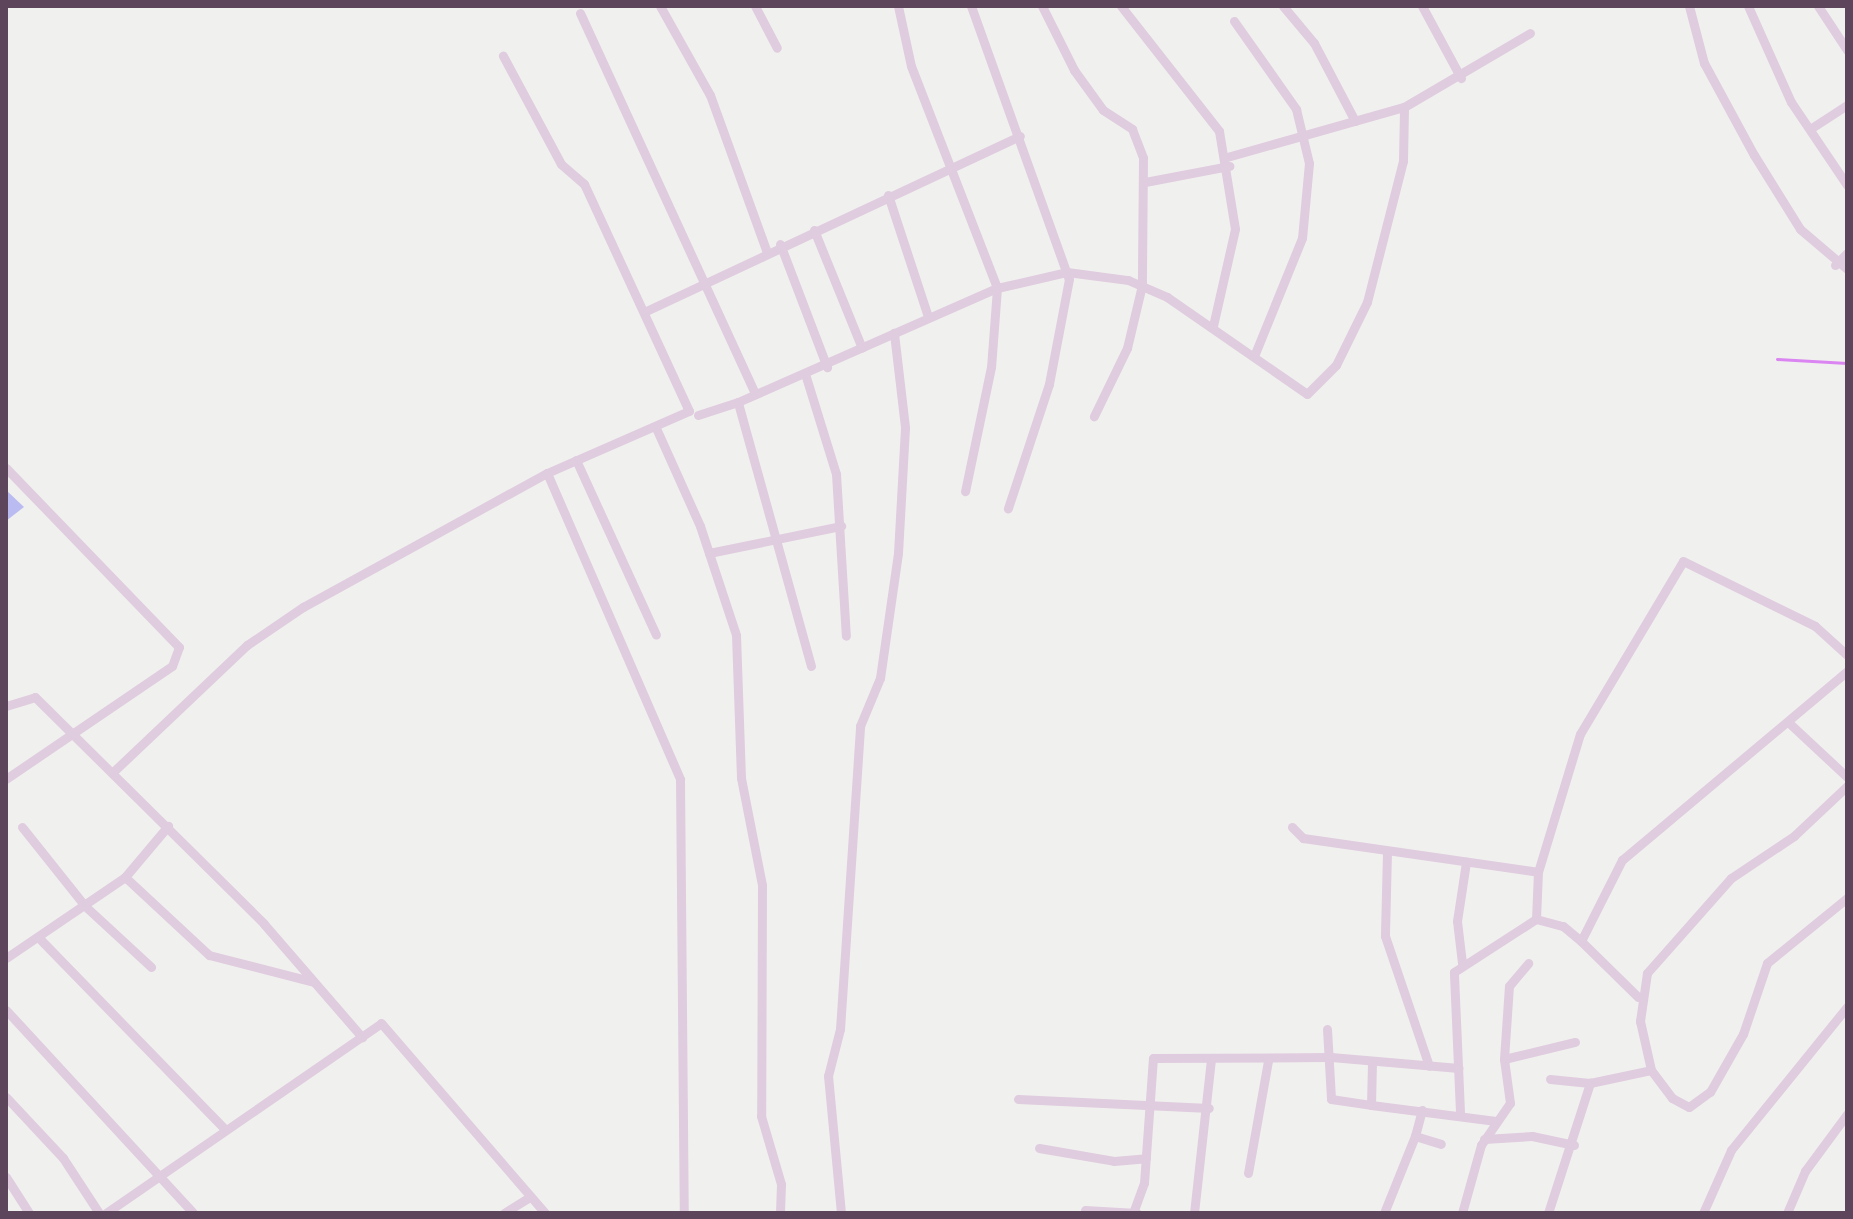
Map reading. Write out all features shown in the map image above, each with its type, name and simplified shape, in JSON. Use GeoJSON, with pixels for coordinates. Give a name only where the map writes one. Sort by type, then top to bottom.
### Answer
{"type":"FeatureCollection","features":[{"type":"Feature","properties":{"kind":"street"},"geometry":{"type":"LineString","coordinates":[[660,6],[710,95],[766,250]]}},
{"type":"Feature","properties":{"kind":"street"},"geometry":{"type":"LineString","coordinates":[[755,6],[777,48]]}},
{"type":"Feature","properties":{"kind":"street"},"geometry":{"type":"LineString","coordinates":[[898,6],[911,66],[953,165],[997,288],[991,367],[965,491]]}},
{"type":"Feature","properties":{"kind":"street"},"geometry":{"type":"LineString","coordinates":[[971,6],[1067,272],[1049,384],[1008,508]]}},
{"type":"Feature","properties":{"kind":"street"},"geometry":{"type":"LineString","coordinates":[[1042,6],[1103,110],[1136,135],[1145,182],[1142,285],[1127,348],[1094,416]]}},
{"type":"Feature","properties":{"kind":"street"},"geometry":{"type":"LineString","coordinates":[[1121,6],[1206,106],[1228,162],[1235,229],[1213,326]]}},
{"type":"Feature","properties":{"kind":"street"},"geometry":{"type":"LineString","coordinates":[[1283,6],[1314,43],[1355,121]]}},
{"type":"Feature","properties":{"kind":"street"},"geometry":{"type":"LineString","coordinates":[[1422,6],[1461,78]]}},
{"type":"Feature","properties":{"kind":"street"},"geometry":{"type":"LineString","coordinates":[[1689,6],[1704,63],[1754,155],[1800,229],[1835,265],[1847,269]]}},
{"type":"Feature","properties":{"kind":"street"},"geometry":{"type":"LineString","coordinates":[[1748,6],[1810,129],[1847,185]]}},
{"type":"Feature","properties":{"kind":"street"},"geometry":{"type":"LineString","coordinates":[[1818,6],[1847,50]]}},
{"type":"Feature","properties":{"kind":"street"},"geometry":{"type":"LineString","coordinates":[[580,13],[707,282],[755,394]]}},
{"type":"Feature","properties":{"kind":"street"},"geometry":{"type":"LineString","coordinates":[[1234,21],[1283,87],[1304,134],[1306,220],[1255,354]]}},
{"type":"Feature","properties":{"kind":"street"},"geometry":{"type":"LineString","coordinates":[[1145,182],[1228,162],[1304,134],[1404,107],[1461,78],[1530,33]]}},
{"type":"Feature","properties":{"kind":"street"},"geometry":{"type":"LineString","coordinates":[[113,772],[247,645],[352,576],[547,473],[656,428],[690,405],[584,184],[561,164],[503,56]]}},
{"type":"Feature","properties":{"kind":"street"},"geometry":{"type":"LineString","coordinates":[[1810,129],[1847,105]]}},
{"type":"Feature","properties":{"kind":"street"},"geometry":{"type":"LineString","coordinates":[[698,415],[806,377],[928,317],[997,288],[1067,272],[1142,285],[1255,354],[1303,396],[1347,347],[1386,237],[1403,161],[1404,107]]}},
{"type":"Feature","properties":{"kind":"street"},"geometry":{"type":"LineString","coordinates":[[644,312],[766,250],[1020,136]]}},
{"type":"Feature","properties":{"kind":"street"},"geometry":{"type":"LineString","coordinates":[[888,195],[928,317]]}},
{"type":"Feature","properties":{"kind":"street"},"geometry":{"type":"LineString","coordinates":[[814,230],[862,348]]}},
{"type":"Feature","properties":{"kind":"street"},"geometry":{"type":"LineString","coordinates":[[780,244],[827,367]]}},
{"type":"Feature","properties":{"kind":"street"},"geometry":{"type":"LineString","coordinates":[[1835,265],[1847,253]]}},
{"type":"Feature","properties":{"kind":"street"},"geometry":{"type":"LineString","coordinates":[[841,1213],[828,1076],[840,1029],[860,726],[880,678],[898,553],[905,427],[894,333]]}},
{"type":"Feature","properties":{"kind":"street"},"geometry":{"type":"LineString","coordinates":[[806,377],[836,474],[846,636]]}},
{"type":"Feature","properties":{"kind":"street"},"geometry":{"type":"LineString","coordinates":[[738,402],[778,536],[811,666]]}},
{"type":"Feature","properties":{"kind":"street"},"geometry":{"type":"LineString","coordinates":[[656,428],[709,553],[737,645],[733,701],[741,778],[762,885],[761,1116],[781,1184],[780,1213]]}},
{"type":"Feature","properties":{"kind":"street"},"geometry":{"type":"LineString","coordinates":[[576,460],[656,635]]}},
{"type":"Feature","properties":{"kind":"street"},"geometry":{"type":"LineString","coordinates":[[6,468],[179,647],[172,666],[6,779]]}},
{"type":"Feature","properties":{"kind":"street"},"geometry":{"type":"LineString","coordinates":[[547,473],[680,779],[684,1213]]}},
{"type":"Feature","properties":{"kind":"street"},"geometry":{"type":"LineString","coordinates":[[709,553],[778,536],[841,526]]}},
{"type":"Feature","properties":{"kind":"street"},"geometry":{"type":"LineString","coordinates":[[1536,919],[1538,872],[1580,734],[1683,561],[1815,626],[1847,655]]}},
{"type":"Feature","properties":{"kind":"street"},"geometry":{"type":"LineString","coordinates":[[1581,941],[1641,839],[1847,671]]}},
{"type":"Feature","properties":{"kind":"street"},"geometry":{"type":"LineString","coordinates":[[6,706],[32,695],[168,826],[322,988],[362,1037]]}},
{"type":"Feature","properties":{"kind":"street"},"geometry":{"type":"LineString","coordinates":[[1788,722],[1847,777]]}},
{"type":"Feature","properties":{"kind":"street"},"geometry":{"type":"LineString","coordinates":[[1847,786],[1719,889],[1647,973],[1638,997],[1651,1070],[1682,1106],[1710,1092],[1743,1034],[1767,963],[1847,898]]}},
{"type":"Feature","properties":{"kind":"street"},"geometry":{"type":"LineString","coordinates":[[6,958],[125,877],[168,826]]}},
{"type":"Feature","properties":{"kind":"street"},"geometry":{"type":"LineString","coordinates":[[22,827],[85,906],[151,967]]}},
{"type":"Feature","properties":{"kind":"street"},"geometry":{"type":"LineString","coordinates":[[1292,827],[1303,838],[1538,872]]}},
{"type":"Feature","properties":{"kind":"street"},"geometry":{"type":"LineString","coordinates":[[1387,852],[1385,936],[1429,1066]]}},
{"type":"Feature","properties":{"kind":"street"},"geometry":{"type":"LineString","coordinates":[[1462,963],[1457,921],[1466,862]]}},
{"type":"Feature","properties":{"kind":"street"},"geometry":{"type":"LineString","coordinates":[[125,877],[209,955],[322,988]]}},
{"type":"Feature","properties":{"kind":"street"},"geometry":{"type":"LineString","coordinates":[[1460,1112],[1452,977],[1462,963],[1536,919],[1563,926],[1638,997]]}},
{"type":"Feature","properties":{"kind":"street"},"geometry":{"type":"LineString","coordinates":[[38,937],[225,1129]]}},
{"type":"Feature","properties":{"kind":"street"},"geometry":{"type":"LineString","coordinates":[[1462,1213],[1484,1139],[1513,1095],[1504,1059],[1509,986],[1528,963]]}},
{"type":"Feature","properties":{"kind":"street"},"geometry":{"type":"LineString","coordinates":[[1703,1213],[1731,1150],[1847,1007]]}},
{"type":"Feature","properties":{"kind":"street"},"geometry":{"type":"LineString","coordinates":[[6,1010],[161,1171],[193,1213]]}},
{"type":"Feature","properties":{"kind":"street"},"geometry":{"type":"LineString","coordinates":[[106,1213],[161,1171],[362,1037],[389,1026],[545,1213]]}},
{"type":"Feature","properties":{"kind":"street"},"geometry":{"type":"LineString","coordinates":[[1327,1029],[1331,1099],[1460,1112],[1496,1121]]}},
{"type":"Feature","properties":{"kind":"street"},"geometry":{"type":"LineString","coordinates":[[1504,1059],[1522,1060],[1575,1042]]}},
{"type":"Feature","properties":{"kind":"street"},"geometry":{"type":"LineString","coordinates":[[1085,1210],[1134,1213],[1146,1158],[1151,1059],[1268,1061],[1331,1057],[1459,1068]]}},
{"type":"Feature","properties":{"kind":"street"},"geometry":{"type":"LineString","coordinates":[[1194,1213],[1209,1108],[1211,1060]]}},
{"type":"Feature","properties":{"kind":"street"},"geometry":{"type":"LineString","coordinates":[[1248,1173],[1268,1061]]}},
{"type":"Feature","properties":{"kind":"street"},"geometry":{"type":"LineString","coordinates":[[1371,1105],[1372,1062]]}},
{"type":"Feature","properties":{"kind":"street"},"geometry":{"type":"LineString","coordinates":[[1550,1079],[1590,1083],[1651,1070]]}},
{"type":"Feature","properties":{"kind":"street"},"geometry":{"type":"LineString","coordinates":[[1548,1213],[1574,1145],[1590,1083]]}},
{"type":"Feature","properties":{"kind":"street"},"geometry":{"type":"LineString","coordinates":[[6,1097],[63,1158],[99,1213]]}},
{"type":"Feature","properties":{"kind":"street"},"geometry":{"type":"LineString","coordinates":[[1018,1099],[1209,1108]]}},
{"type":"Feature","properties":{"kind":"street"},"geometry":{"type":"LineString","coordinates":[[1384,1213],[1415,1136],[1422,1110]]}},
{"type":"Feature","properties":{"kind":"street"},"geometry":{"type":"LineString","coordinates":[[1787,1213],[1811,1162],[1847,1114]]}},
{"type":"Feature","properties":{"kind":"street"},"geometry":{"type":"LineString","coordinates":[[1415,1136],[1441,1144]]}},
{"type":"Feature","properties":{"kind":"street"},"geometry":{"type":"LineString","coordinates":[[1484,1139],[1532,1136],[1574,1145]]}},
{"type":"Feature","properties":{"kind":"street"},"geometry":{"type":"LineString","coordinates":[[1039,1148],[1102,1160],[1146,1158]]}},
{"type":"Feature","properties":{"kind":"street"},"geometry":{"type":"LineString","coordinates":[[6,1177],[29,1213]]}},
{"type":"Feature","properties":{"kind":"street"},"geometry":{"type":"LineString","coordinates":[[504,1213],[530,1197]]}},
{"type":"Feature","properties":{"kind":"shaded area"},"geometry":{"type":"Polygon","coordinates":[[[6,490],[24,507],[6,521],[6,490]]]}},
{"type":"Feature","properties":{"kind":"waterway"},"geometry":{"type":"LineString","coordinates":[[1777,359],[1847,363]]}}]}
